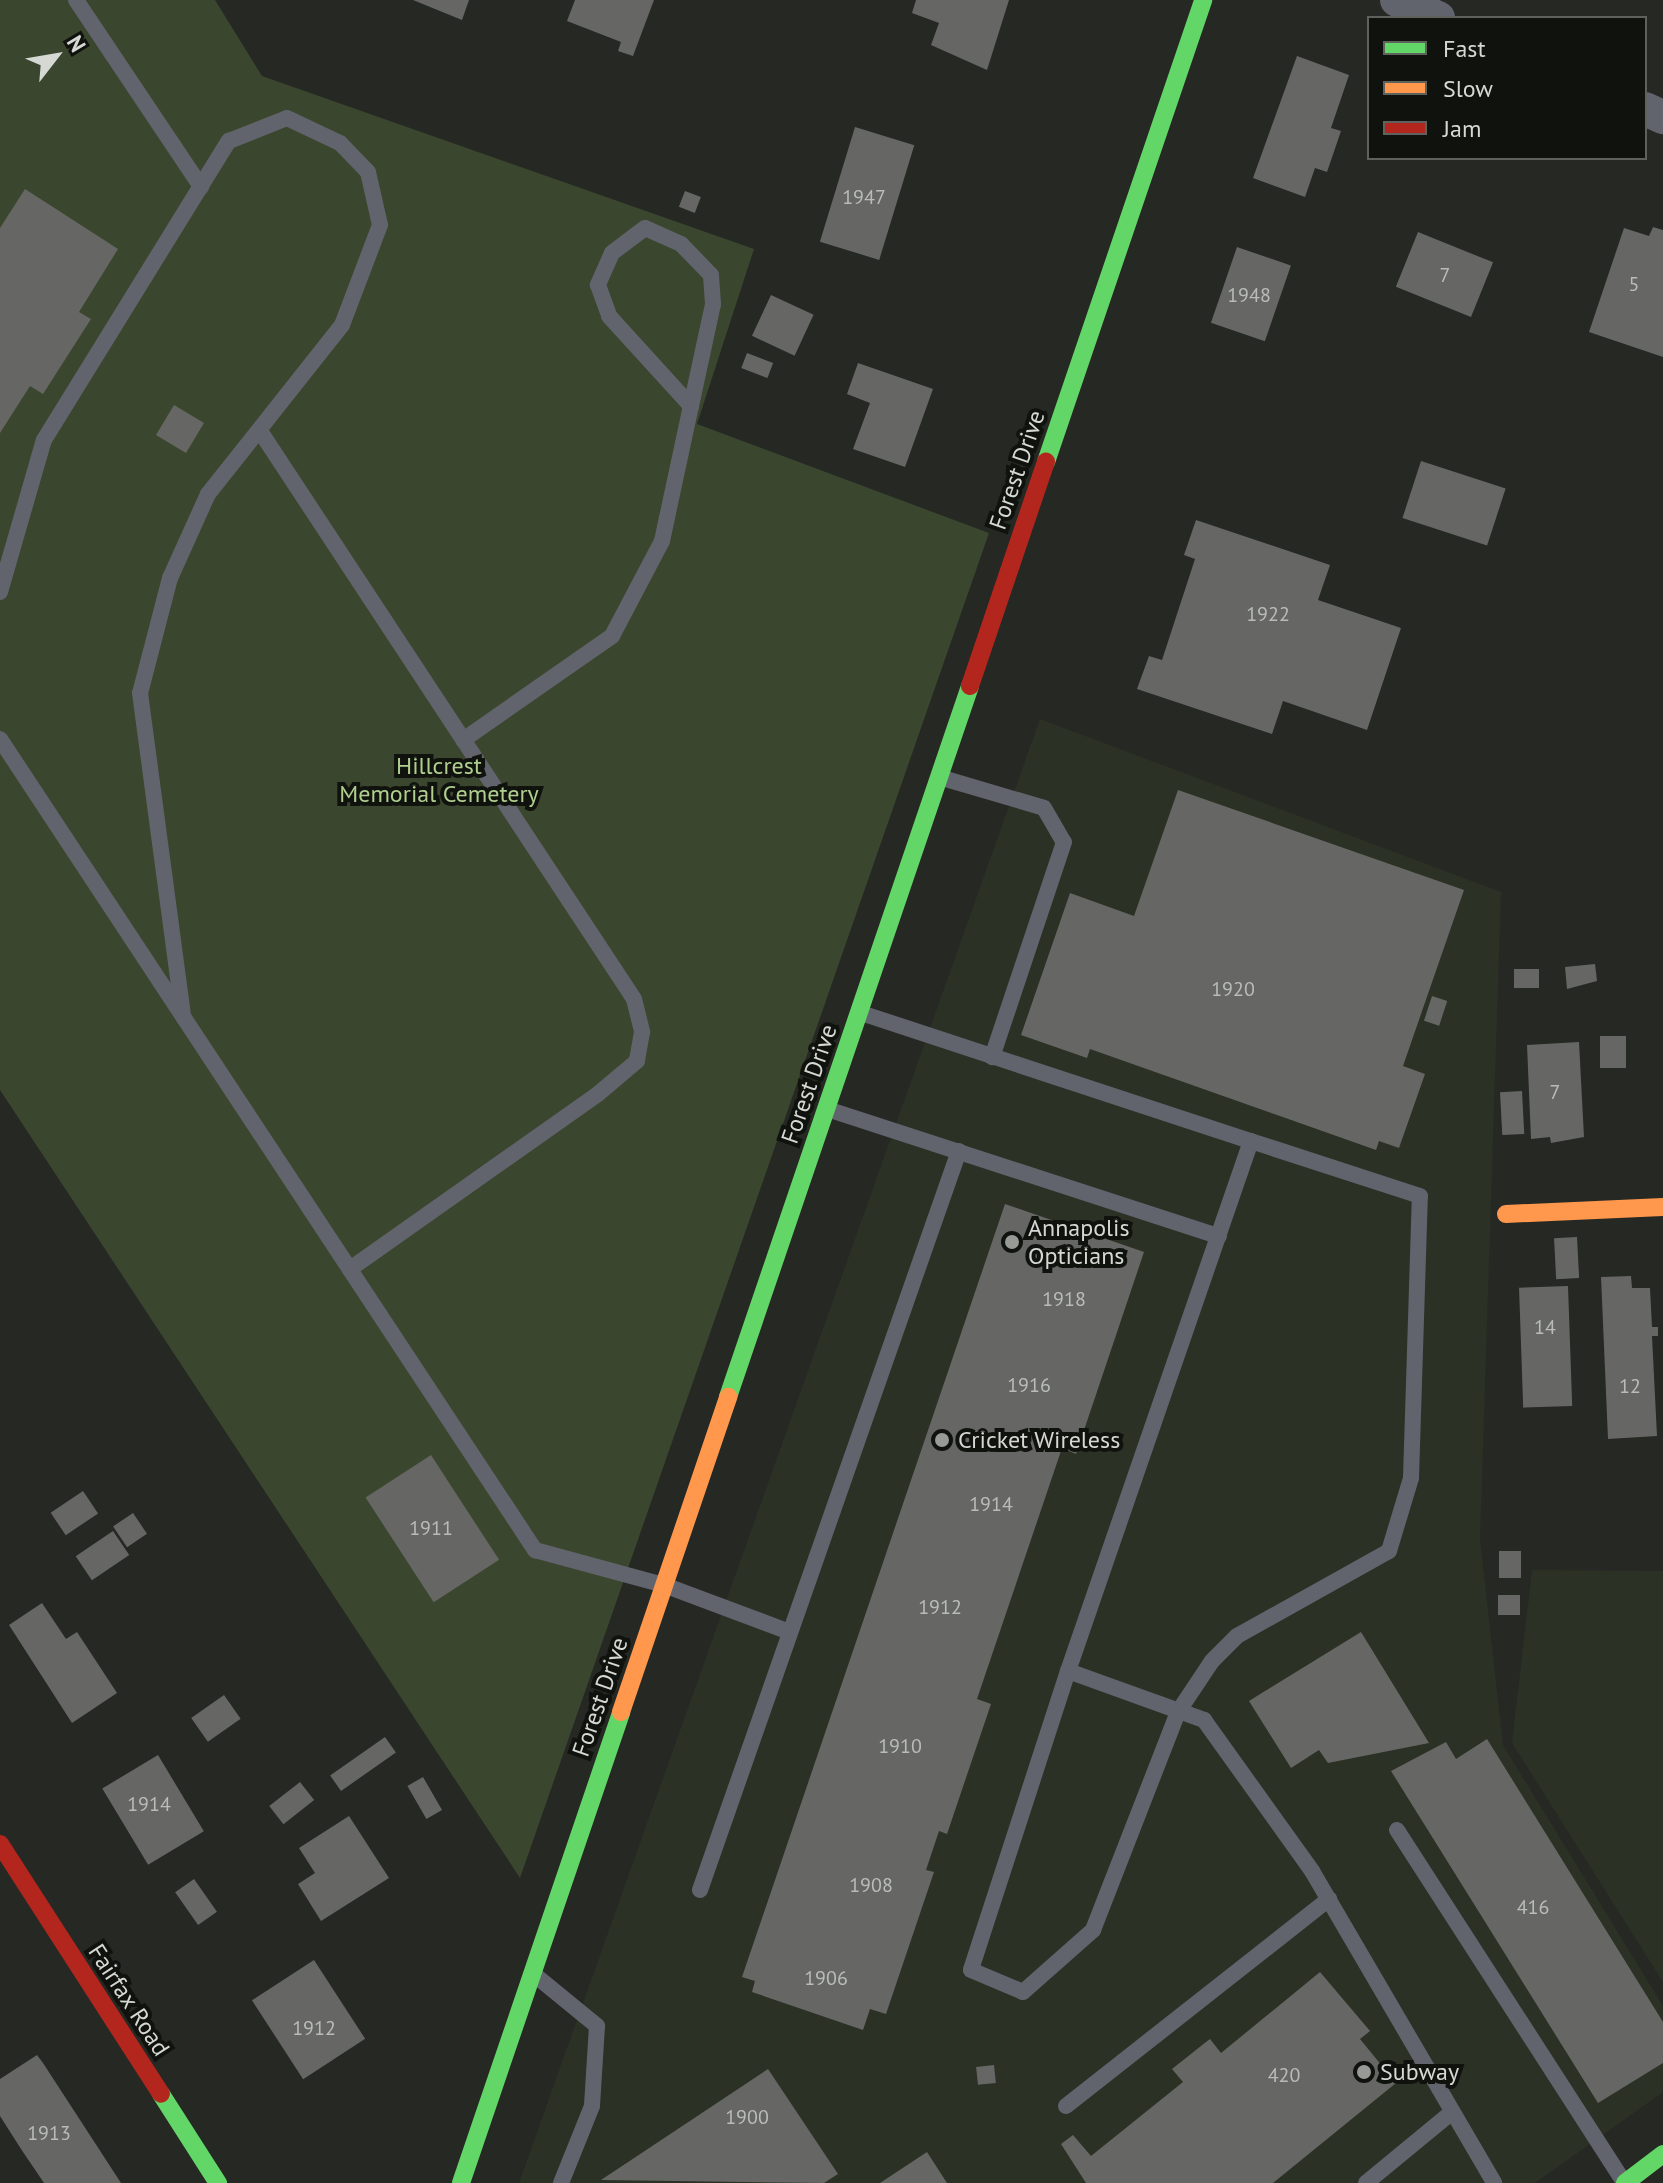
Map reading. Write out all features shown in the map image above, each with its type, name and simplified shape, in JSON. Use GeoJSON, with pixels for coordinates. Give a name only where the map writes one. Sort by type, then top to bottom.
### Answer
{"type":"FeatureCollection","features":[{"type":"Feature","properties":{"kind":"street","name":"Forest Drive"},"geometry":{"type":"LineString","coordinates":[[461,2183],[1203,0]]}},
{"type":"Feature","properties":{"kind":"street"},"geometry":{"type":"LineString","coordinates":[[1397,0],[1433,16]]}},
{"type":"Feature","properties":{"kind":"street"},"geometry":{"type":"LineString","coordinates":[[1506,1214],[1663,1207]]}},
{"type":"Feature","properties":{"kind":"street","name":"Fairfax Road"},"geometry":{"type":"LineString","coordinates":[[0,1844],[218,2183]]}},
{"type":"Feature","properties":{"kind":"street"},"geometry":{"type":"LineString","coordinates":[[1625,2183],[1663,2154]]}},
{"type":"Feature","properties":{"kind":"lane"},"geometry":{"type":"LineString","coordinates":[[76,0],[201,187]]}},
{"type":"Feature","properties":{"kind":"lane"},"geometry":{"type":"LineString","coordinates":[[0,592],[44,440],[229,141],[287,118],[340,143],[368,172],[380,225],[342,325],[201,508],[170,578],[140,693],[183,1017]]}},
{"type":"Feature","properties":{"kind":"lane"},"geometry":{"type":"LineString","coordinates":[[463,740],[612,636],[662,541],[713,304],[711,275],[681,244],[645,228],[612,253],[598,285],[609,316],[691,406]]}},
{"type":"Feature","properties":{"kind":"lane"},"geometry":{"type":"LineString","coordinates":[[260,431],[634,999],[642,1032],[637,1061],[350,1269]]}},
{"type":"Feature","properties":{"kind":"lane"},"geometry":{"type":"LineString","coordinates":[[0,739],[535,1550],[664,1585],[790,1632]]}},
{"type":"Feature","properties":{"kind":"lane"},"geometry":{"type":"LineString","coordinates":[[938,777],[1044,808],[1064,842],[992,1057]]}},
{"type":"Feature","properties":{"kind":"lane"},"geometry":{"type":"LineString","coordinates":[[858,1012],[1420,1196],[1411,1478],[1389,1551],[1237,1636],[1212,1661],[1178,1712],[1093,1930],[1023,1992],[971,1970],[1068,1671],[1251,1141]]}},
{"type":"Feature","properties":{"kind":"lane"},"geometry":{"type":"LineString","coordinates":[[826,1108],[1219,1236]]}},
{"type":"Feature","properties":{"kind":"lane"},"geometry":{"type":"LineString","coordinates":[[700,1890],[959,1151]]}},
{"type":"Feature","properties":{"kind":"lane"},"geometry":{"type":"LineString","coordinates":[[1068,1671],[1204,1720],[1329,1899],[1494,2183]]}},
{"type":"Feature","properties":{"kind":"lane"},"geometry":{"type":"LineString","coordinates":[[1397,1830],[1625,2183]]}},
{"type":"Feature","properties":{"kind":"lane"},"geometry":{"type":"LineString","coordinates":[[1066,2106],[1329,1899]]}},
{"type":"Feature","properties":{"kind":"lane"},"geometry":{"type":"LineString","coordinates":[[532,1972],[597,2026],[592,2106],[561,2183]]}},
{"type":"Feature","properties":{"kind":"lane"},"geometry":{"type":"LineString","coordinates":[[1366,2183],[1452,2112]]}},
{"type":"Feature","properties":{"kind":"shaded area"},"geometry":{"type":"Polygon","coordinates":[[[1040,719],[1501,892],[1480,1539],[1503,1745],[1663,2006],[1663,2092],[1535,2183],[519,2183],[1040,719]]]}},
{"type":"Feature","properties":{"kind":"shaded area"},"geometry":{"type":"Polygon","coordinates":[[[1532,1570],[1663,1571],[1663,1982],[1512,1743],[1532,1570]]]}},
{"type":"Feature","properties":{"kind":"green space","name":"Hillcrest Memorial Cemetery"},"geometry":{"type":"Polygon","coordinates":[[[0,0],[215,0],[262,76],[754,249],[697,424],[989,533],[520,1878],[0,1090],[0,0]]]}},
{"type":"Feature","properties":{"kind":"building"},"geometry":{"type":"Polygon","coordinates":[[[413,0],[469,0],[462,20],[413,0]]]}},
{"type":"Feature","properties":{"kind":"building"},"geometry":{"type":"Polygon","coordinates":[[[575,0],[654,0],[633,56],[618,51],[621,42],[567,21],[575,0]]]}},
{"type":"Feature","properties":{"kind":"building"},"geometry":{"type":"Polygon","coordinates":[[[916,0],[1009,0],[987,70],[931,45],[939,23],[912,13],[916,0]]]}},
{"type":"Feature","properties":{"kind":"building"},"geometry":{"type":"Polygon","coordinates":[[[1297,56],[1349,75],[1331,128],[1341,131],[1327,172],[1315,168],[1305,197],[1253,178],[1297,56]]]}},
{"type":"Feature","properties":{"kind":"building"},"geometry":{"type":"Polygon","coordinates":[[[855,127],[914,145],[879,260],[820,242],[855,127]]]}},
{"type":"Feature","properties":{"kind":"building"},"geometry":{"type":"Polygon","coordinates":[[[25,189],[118,249],[79,312],[91,319],[43,394],[30,386],[0,433],[0,228],[25,189]]]}},
{"type":"Feature","properties":{"kind":"building"},"geometry":{"type":"Polygon","coordinates":[[[685,191],[701,197],[695,213],[679,207],[685,191]]]}},
{"type":"Feature","properties":{"kind":"building"},"geometry":{"type":"Polygon","coordinates":[[[1653,227],[1663,230],[1663,357],[1589,332],[1624,228],[1649,236],[1653,227]]]}},
{"type":"Feature","properties":{"kind":"building"},"geometry":{"type":"Polygon","coordinates":[[[1418,232],[1493,262],[1471,317],[1396,287],[1418,232]]]}},
{"type":"Feature","properties":{"kind":"building"},"geometry":{"type":"Polygon","coordinates":[[[1237,247],[1291,266],[1265,341],[1211,323],[1237,247]]]}},
{"type":"Feature","properties":{"kind":"building"},"geometry":{"type":"Polygon","coordinates":[[[771,295],[814,315],[795,356],[752,336],[771,295]]]}},
{"type":"Feature","properties":{"kind":"building"},"geometry":{"type":"Polygon","coordinates":[[[747,353],[773,363],[767,378],[741,368],[747,353]]]}},
{"type":"Feature","properties":{"kind":"building"},"geometry":{"type":"Polygon","coordinates":[[[858,363],[933,389],[905,467],[853,449],[870,403],[847,394],[858,363]]]}},
{"type":"Feature","properties":{"kind":"building"},"geometry":{"type":"Polygon","coordinates":[[[174,405],[204,423],[186,453],[156,435],[174,405]]]}},
{"type":"Feature","properties":{"kind":"building"},"geometry":{"type":"Polygon","coordinates":[[[1421,461],[1506,489],[1487,546],[1402,518],[1421,461]]]}},
{"type":"Feature","properties":{"kind":"building"},"geometry":{"type":"Polygon","coordinates":[[[1196,520],[1330,565],[1318,600],[1401,628],[1367,730],[1283,701],[1272,734],[1137,689],[1149,656],[1162,660],[1195,559],[1184,555],[1196,520]]]}},
{"type":"Feature","properties":{"kind":"building"},"geometry":{"type":"Polygon","coordinates":[[[1178,790],[1464,890],[1403,1066],[1425,1074],[1399,1148],[1379,1141],[1376,1150],[1090,1049],[1087,1058],[1021,1035],[1070,893],[1134,916],[1178,790]]]}},
{"type":"Feature","properties":{"kind":"building"},"geometry":{"type":"Polygon","coordinates":[[[1595,964],[1597,981],[1567,989],[1565,967],[1595,964]]]}},
{"type":"Feature","properties":{"kind":"building"},"geometry":{"type":"Polygon","coordinates":[[[1514,969],[1539,969],[1539,988],[1514,988],[1514,969]]]}},
{"type":"Feature","properties":{"kind":"building"},"geometry":{"type":"Polygon","coordinates":[[[1432,996],[1447,1001],[1439,1026],[1424,1021],[1432,996]]]}},
{"type":"Feature","properties":{"kind":"building"},"geometry":{"type":"Polygon","coordinates":[[[1600,1036],[1626,1036],[1626,1068],[1600,1068],[1600,1036]]]}},
{"type":"Feature","properties":{"kind":"building"},"geometry":{"type":"Polygon","coordinates":[[[1579,1042],[1584,1137],[1551,1143],[1550,1137],[1531,1139],[1527,1045],[1579,1042]]]}},
{"type":"Feature","properties":{"kind":"building"},"geometry":{"type":"Polygon","coordinates":[[[1522,1091],[1524,1134],[1502,1135],[1500,1092],[1522,1091]]]}},
{"type":"Feature","properties":{"kind":"building"},"geometry":{"type":"Polygon","coordinates":[[[1005,1204],[1144,1252],[1076,1454],[1062,1448],[977,1699],[991,1704],[947,1834],[939,1831],[926,1870],[934,1872],[886,2014],[870,2009],[863,2030],[752,1992],[755,1981],[742,1977],[1005,1204]]]}},
{"type":"Feature","properties":{"kind":"building"},"geometry":{"type":"Polygon","coordinates":[[[1577,1237],[1579,1278],[1556,1279],[1554,1238],[1577,1237]]]}},
{"type":"Feature","properties":{"kind":"building"},"geometry":{"type":"Polygon","coordinates":[[[1631,1276],[1632,1288],[1650,1288],[1652,1327],[1658,1327],[1658,1336],[1652,1336],[1657,1436],[1608,1439],[1601,1277],[1631,1276]]]}},
{"type":"Feature","properties":{"kind":"building"},"geometry":{"type":"Polygon","coordinates":[[[1568,1286],[1572,1406],[1523,1408],[1519,1288],[1568,1286]]]}},
{"type":"Feature","properties":{"kind":"building"},"geometry":{"type":"Polygon","coordinates":[[[431,1455],[499,1560],[434,1602],[366,1497],[431,1455]]]}},
{"type":"Feature","properties":{"kind":"building"},"geometry":{"type":"Polygon","coordinates":[[[83,1491],[98,1513],[66,1535],[51,1513],[83,1491]]]}},
{"type":"Feature","properties":{"kind":"building"},"geometry":{"type":"Polygon","coordinates":[[[133,1513],[147,1534],[127,1547],[113,1526],[133,1513]]]}},
{"type":"Feature","properties":{"kind":"building"},"geometry":{"type":"Polygon","coordinates":[[[113,1531],[129,1555],[92,1580],[76,1556],[113,1531]]]}},
{"type":"Feature","properties":{"kind":"building"},"geometry":{"type":"Polygon","coordinates":[[[1499,1551],[1521,1551],[1521,1578],[1499,1578],[1499,1551]]]}},
{"type":"Feature","properties":{"kind":"building"},"geometry":{"type":"Polygon","coordinates":[[[1498,1595],[1520,1595],[1520,1615],[1498,1615],[1498,1595]]]}},
{"type":"Feature","properties":{"kind":"building"},"geometry":{"type":"Polygon","coordinates":[[[42,1603],[66,1639],[77,1632],[117,1693],[72,1723],[9,1625],[42,1603]]]}},
{"type":"Feature","properties":{"kind":"building"},"geometry":{"type":"Polygon","coordinates":[[[1361,1632],[1429,1743],[1328,1763],[1319,1750],[1291,1768],[1249,1701],[1361,1632]]]}},
{"type":"Feature","properties":{"kind":"building"},"geometry":{"type":"Polygon","coordinates":[[[224,1695],[241,1719],[208,1742],[191,1718],[224,1695]]]}},
{"type":"Feature","properties":{"kind":"building"},"geometry":{"type":"Polygon","coordinates":[[[385,1737],[396,1753],[341,1791],[330,1775],[385,1737]]]}},
{"type":"Feature","properties":{"kind":"building"},"geometry":{"type":"Polygon","coordinates":[[[1487,1739],[1663,2022],[1663,2063],[1598,2103],[1391,1771],[1446,1742],[1456,1759],[1487,1739]]]}},
{"type":"Feature","properties":{"kind":"building"},"geometry":{"type":"Polygon","coordinates":[[[158,1755],[204,1831],[148,1865],[102,1788],[158,1755]]]}},
{"type":"Feature","properties":{"kind":"building"},"geometry":{"type":"Polygon","coordinates":[[[423,1777],[442,1810],[426,1819],[407,1786],[423,1777]]]}},
{"type":"Feature","properties":{"kind":"building"},"geometry":{"type":"Polygon","coordinates":[[[300,1782],[314,1800],[283,1824],[269,1806],[300,1782]]]}},
{"type":"Feature","properties":{"kind":"building"},"geometry":{"type":"Polygon","coordinates":[[[349,1816],[389,1878],[321,1921],[298,1884],[315,1873],[299,1848],[349,1816]]]}},
{"type":"Feature","properties":{"kind":"building"},"geometry":{"type":"Polygon","coordinates":[[[194,1879],[217,1912],[198,1925],[175,1892],[194,1879]]]}},
{"type":"Feature","properties":{"kind":"building"},"geometry":{"type":"Polygon","coordinates":[[[314,1960],[365,2039],[303,2079],[252,2000],[314,1960]]]}},
{"type":"Feature","properties":{"kind":"building"},"geometry":{"type":"Polygon","coordinates":[[[1320,1972],[1370,2031],[1360,2039],[1396,2083],[1273,2183],[1086,2183],[1061,2144],[1073,2135],[1091,2156],[1183,2082],[1172,2069],[1210,2039],[1221,2053],[1320,1972]]]}},
{"type":"Feature","properties":{"kind":"building"},"geometry":{"type":"Polygon","coordinates":[[[37,2055],[121,2183],[44,2183],[21,2149],[0,2116],[0,2079],[37,2055]]]}},
{"type":"Feature","properties":{"kind":"building"},"geometry":{"type":"Polygon","coordinates":[[[994,2065],[996,2083],[978,2085],[976,2067],[994,2065]]]}},
{"type":"Feature","properties":{"kind":"building"},"geometry":{"type":"Polygon","coordinates":[[[768,2069],[838,2174],[824,2183],[601,2180],[768,2069]]]}},
{"type":"Feature","properties":{"kind":"building"},"geometry":{"type":"Polygon","coordinates":[[[927,2152],[947,2183],[880,2183],[927,2152]]]}},
{"type":"Feature","properties":{"kind":"traffic: fast"},"geometry":{"type":"LineString","coordinates":[[1046,462],[1203,0]]}},
{"type":"Feature","properties":{"kind":"traffic: fast"},"geometry":{"type":"LineString","coordinates":[[728,1397],[970,686]]}},
{"type":"Feature","properties":{"kind":"traffic: fast"},"geometry":{"type":"LineString","coordinates":[[461,2183],[621,1712]]}},
{"type":"Feature","properties":{"kind":"traffic: fast"},"geometry":{"type":"LineString","coordinates":[[161,2094],[218,2183]]}},
{"type":"Feature","properties":{"kind":"traffic: fast"},"geometry":{"type":"LineString","coordinates":[[1625,2183],[1663,2154]]}},
{"type":"Feature","properties":{"kind":"traffic: slow"},"geometry":{"type":"LineString","coordinates":[[1506,1214],[1663,1207]]}},
{"type":"Feature","properties":{"kind":"traffic: slow"},"geometry":{"type":"LineString","coordinates":[[621,1712],[728,1397]]}},
{"type":"Feature","properties":{"kind":"traffic: jam"},"geometry":{"type":"LineString","coordinates":[[970,686],[1046,462]]}},
{"type":"Feature","properties":{"kind":"traffic: jam"},"geometry":{"type":"LineString","coordinates":[[0,1844],[161,2094]]}},
{"type":"Feature","properties":{"kind":"place","name":"Annapolis Opticians"},"geometry":{"type":"Point","coordinates":[1012,1242]}},
{"type":"Feature","properties":{"kind":"place","name":"Cricket Wireless"},"geometry":{"type":"Point","coordinates":[942,1440]}},
{"type":"Feature","properties":{"kind":"place","name":"Subway"},"geometry":{"type":"Point","coordinates":[1364,2072]}}]}
